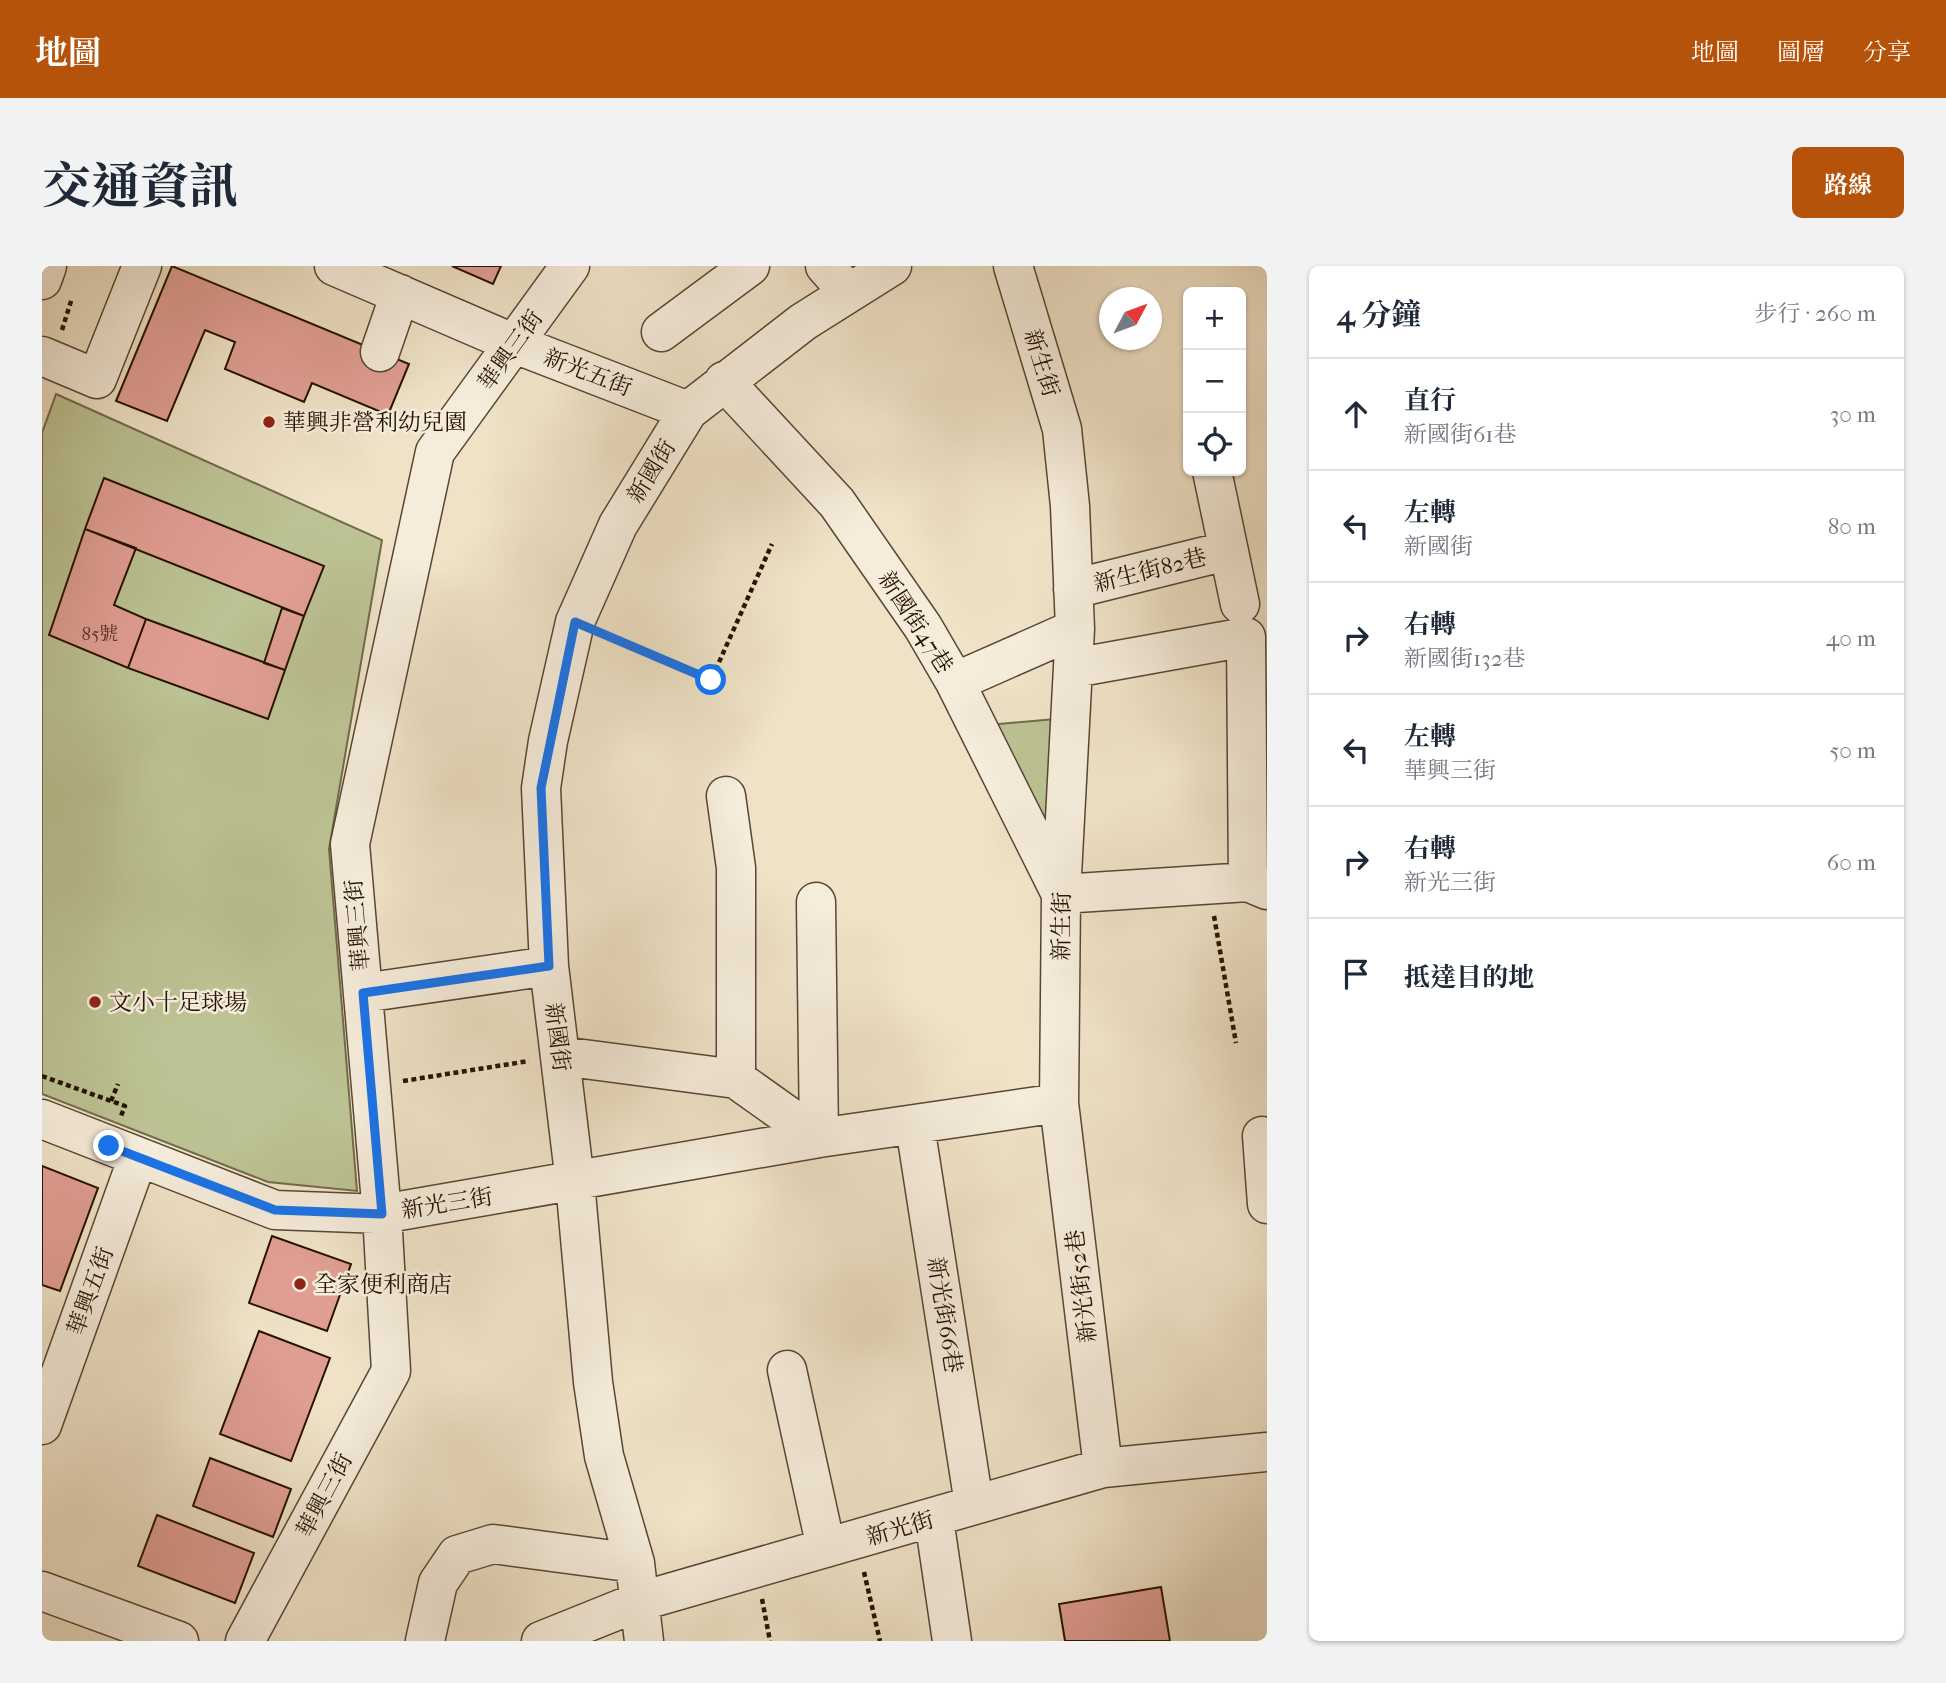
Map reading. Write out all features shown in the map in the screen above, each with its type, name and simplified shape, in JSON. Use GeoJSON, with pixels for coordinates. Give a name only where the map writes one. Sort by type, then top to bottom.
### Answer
{"type":"FeatureCollection","features":[{"type":"Feature","properties":{"kind":"street"},"geometry":{"type":"LineString","coordinates":[[42,280],[47,266]]}},
{"type":"Feature","properties":{"kind":"street"},"geometry":{"type":"LineString","coordinates":[[42,356],[97,379],[142,266]]}},
{"type":"Feature","properties":{"kind":"street","name":"新光五街"},"geometry":{"type":"LineString","coordinates":[[334,266],[515,344],[688,411]]}},
{"type":"Feature","properties":{"kind":"street","name":"華興三街"},"geometry":{"type":"LineString","coordinates":[[245,1641],[391,1371],[382,1214],[350,844],[435,452],[570,266]]}},
{"type":"Feature","properties":{"kind":"street"},"geometry":{"type":"LineString","coordinates":[[661,332],[750,266]]}},
{"type":"Feature","properties":{"kind":"street","name":"新國街"},"geometry":{"type":"LineString","coordinates":[[644,1641],[635,1563],[604,1456],[593,1382],[575,1182],[549,966],[541,788],[575,622],[618,525],[688,411],[803,322],[837,280],[892,266]]}},
{"type":"Feature","properties":{"kind":"street","name":"新生街"},"geometry":{"type":"LineString","coordinates":[[1013,266],[1062,429],[1073,589],[1074,668],[1061,894],[1059,1104]]}},
{"type":"Feature","properties":{"kind":"street"},"geometry":{"type":"LineString","coordinates":[[380,352],[400,294]]}},
{"type":"Feature","properties":{"kind":"street","name":"新國街47巷"},"geometry":{"type":"LineString","coordinates":[[724,381],[837,503],[923,627],[955,682],[1061,894]]}},
{"type":"Feature","properties":{"kind":"street","name":"新生街82巷"},"geometry":{"type":"LineString","coordinates":[[1213,476],[1226,551],[1243,621],[1257,886]]}},
{"type":"Feature","properties":{"kind":"street","name":"新生街82巷"},"geometry":{"type":"LineString","coordinates":[[1073,589],[1226,551]]}},
{"type":"Feature","properties":{"kind":"street"},"geometry":{"type":"LineString","coordinates":[[1074,668],[1243,621]]}},
{"type":"Feature","properties":{"kind":"street"},"geometry":{"type":"LineString","coordinates":[[955,682],[1075,629]]}},
{"type":"Feature","properties":{"kind":"street"},"geometry":{"type":"LineString","coordinates":[[726,796],[736,868],[736,1079]]}},
{"type":"Feature","properties":{"kind":"street"},"geometry":{"type":"LineString","coordinates":[[1061,894],[1209,884],[1257,886]]}},
{"type":"Feature","properties":{"kind":"street"},"geometry":{"type":"LineString","coordinates":[[816,902],[819,1138]]}},
{"type":"Feature","properties":{"kind":"street"},"geometry":{"type":"LineString","coordinates":[[363,993],[549,966]]}},
{"type":"Feature","properties":{"kind":"street"},"geometry":{"type":"LineString","coordinates":[[561,1056],[736,1079],[819,1138]]}},
{"type":"Feature","properties":{"kind":"street"},"geometry":{"type":"LineString","coordinates":[[575,1182],[819,1138],[1059,1104]]}},
{"type":"Feature","properties":{"kind":"street","name":"新光街52巷"},"geometry":{"type":"LineString","coordinates":[[1059,1104],[1103,1468]]}},
{"type":"Feature","properties":{"kind":"street","name":"新光三街"},"geometry":{"type":"LineString","coordinates":[[42,1119],[275,1210],[382,1214],[575,1182]]}},
{"type":"Feature","properties":{"kind":"street","name":"新光街66巷"},"geometry":{"type":"LineString","coordinates":[[915,1126],[974,1504]]}},
{"type":"Feature","properties":{"kind":"street"},"geometry":{"type":"LineString","coordinates":[[1262,1136],[1267,1204]]}},
{"type":"Feature","properties":{"kind":"street","name":"華興五街"},"geometry":{"type":"LineString","coordinates":[[42,1425],[138,1157]]}},
{"type":"Feature","properties":{"kind":"street"},"geometry":{"type":"LineString","coordinates":[[787,1370],[841,1544]]}},
{"type":"Feature","properties":{"kind":"street","name":"新光街"},"geometry":{"type":"LineString","coordinates":[[541,1641],[638,1602],[933,1520],[974,1504],[1103,1468],[1267,1452]]}},
{"type":"Feature","properties":{"kind":"street"},"geometry":{"type":"LineString","coordinates":[[933,1520],[952,1641]]}},
{"type":"Feature","properties":{"kind":"street"},"geometry":{"type":"LineString","coordinates":[[425,1641],[438,1583],[457,1555],[493,1544],[635,1563]]}},
{"type":"Feature","properties":{"kind":"street"},"geometry":{"type":"LineString","coordinates":[[42,1591],[179,1641]]}},
{"type":"Feature","properties":{"kind":"path"},"geometry":{"type":"LineString","coordinates":[[575,622],[711,680],[772,544]]}},
{"type":"Feature","properties":{"kind":"path"},"geometry":{"type":"LineString","coordinates":[[1209,884],[1236,1043]]}},
{"type":"Feature","properties":{"kind":"path"},"geometry":{"type":"LineString","coordinates":[[403,1081],[561,1056]]}},
{"type":"Feature","properties":{"kind":"path"},"geometry":{"type":"LineString","coordinates":[[42,1076],[125,1106]]}},
{"type":"Feature","properties":{"kind":"path"},"geometry":{"type":"LineString","coordinates":[[111,1101],[118,1084]]}},
{"type":"Feature","properties":{"kind":"path"},"geometry":{"type":"LineString","coordinates":[[841,1544],[880,1641]]}},
{"type":"Feature","properties":{"kind":"green space"},"geometry":{"type":"Polygon","coordinates":[[[56,394],[382,540],[329,849],[357,1191],[268,1182],[42,1094],[42,433],[56,394]]]}},
{"type":"Feature","properties":{"kind":"green space"},"geometry":{"type":"Polygon","coordinates":[[[1055,719],[1047,843],[987,725],[1055,719]]]}},
{"type":"Feature","properties":{"kind":"building"},"geometry":{"type":"Polygon","coordinates":[[[172,266],[409,364],[388,415],[312,383],[304,402],[225,369],[235,342],[205,330],[167,421],[116,401],[172,266]]]}},
{"type":"Feature","properties":{"kind":"building"},"geometry":{"type":"Polygon","coordinates":[[[452,266],[501,266],[493,284],[452,266]]]}},
{"type":"Feature","properties":{"kind":"building"},"geometry":{"type":"Polygon","coordinates":[[[104,478],[324,566],[304,616],[85,529],[104,478]]]}},
{"type":"Feature","properties":{"kind":"building"},"geometry":{"type":"Polygon","coordinates":[[[85,529],[136,548],[114,605],[146,619],[128,668],[49,635],[85,529]]]}},
{"type":"Feature","properties":{"kind":"building"},"geometry":{"type":"Polygon","coordinates":[[[282,608],[304,616],[285,670],[264,663],[282,608]]]}},
{"type":"Feature","properties":{"kind":"building"},"geometry":{"type":"Polygon","coordinates":[[[146,619],[285,670],[268,719],[128,668],[146,619]]]}},
{"type":"Feature","properties":{"kind":"building"},"geometry":{"type":"Polygon","coordinates":[[[42,1166],[98,1188],[60,1291],[42,1285],[42,1166]]]}},
{"type":"Feature","properties":{"kind":"building","name":"全家便利商店"},"geometry":{"type":"Polygon","coordinates":[[[272,1236],[351,1264],[327,1331],[249,1303],[272,1236]]]}},
{"type":"Feature","properties":{"kind":"building"},"geometry":{"type":"Polygon","coordinates":[[[259,1331],[330,1358],[291,1461],[220,1434],[259,1331]]]}},
{"type":"Feature","properties":{"kind":"building"},"geometry":{"type":"Polygon","coordinates":[[[210,1458],[291,1489],[273,1537],[193,1506],[210,1458]]]}},
{"type":"Feature","properties":{"kind":"building"},"geometry":{"type":"Polygon","coordinates":[[[157,1515],[254,1553],[235,1603],[138,1566],[157,1515]]]}},
{"type":"Feature","properties":{"kind":"building"},"geometry":{"type":"Polygon","coordinates":[[[1161,1587],[1170,1641],[1065,1641],[1059,1604],[1161,1587]]]}},
{"type":"Feature","properties":{"kind":"place","name":"華興非營利幼兒園"},"geometry":{"type":"Point","coordinates":[269,422]}},
{"type":"Feature","properties":{"kind":"place","name":"文小十足球場"},"geometry":{"type":"Point","coordinates":[95,1002]}},
{"type":"Feature","properties":{"kind":"place","name":"全家便利商店"},"geometry":{"type":"Point","coordinates":[300,1284]}},
{"type":"Feature","properties":{"kind":"route"},"geometry":{"type":"LineString","coordinates":[[109,1146],[275,1210],[382,1214],[363,993],[549,966],[541,788],[548,741],[575,622],[711,680]]}}]}
